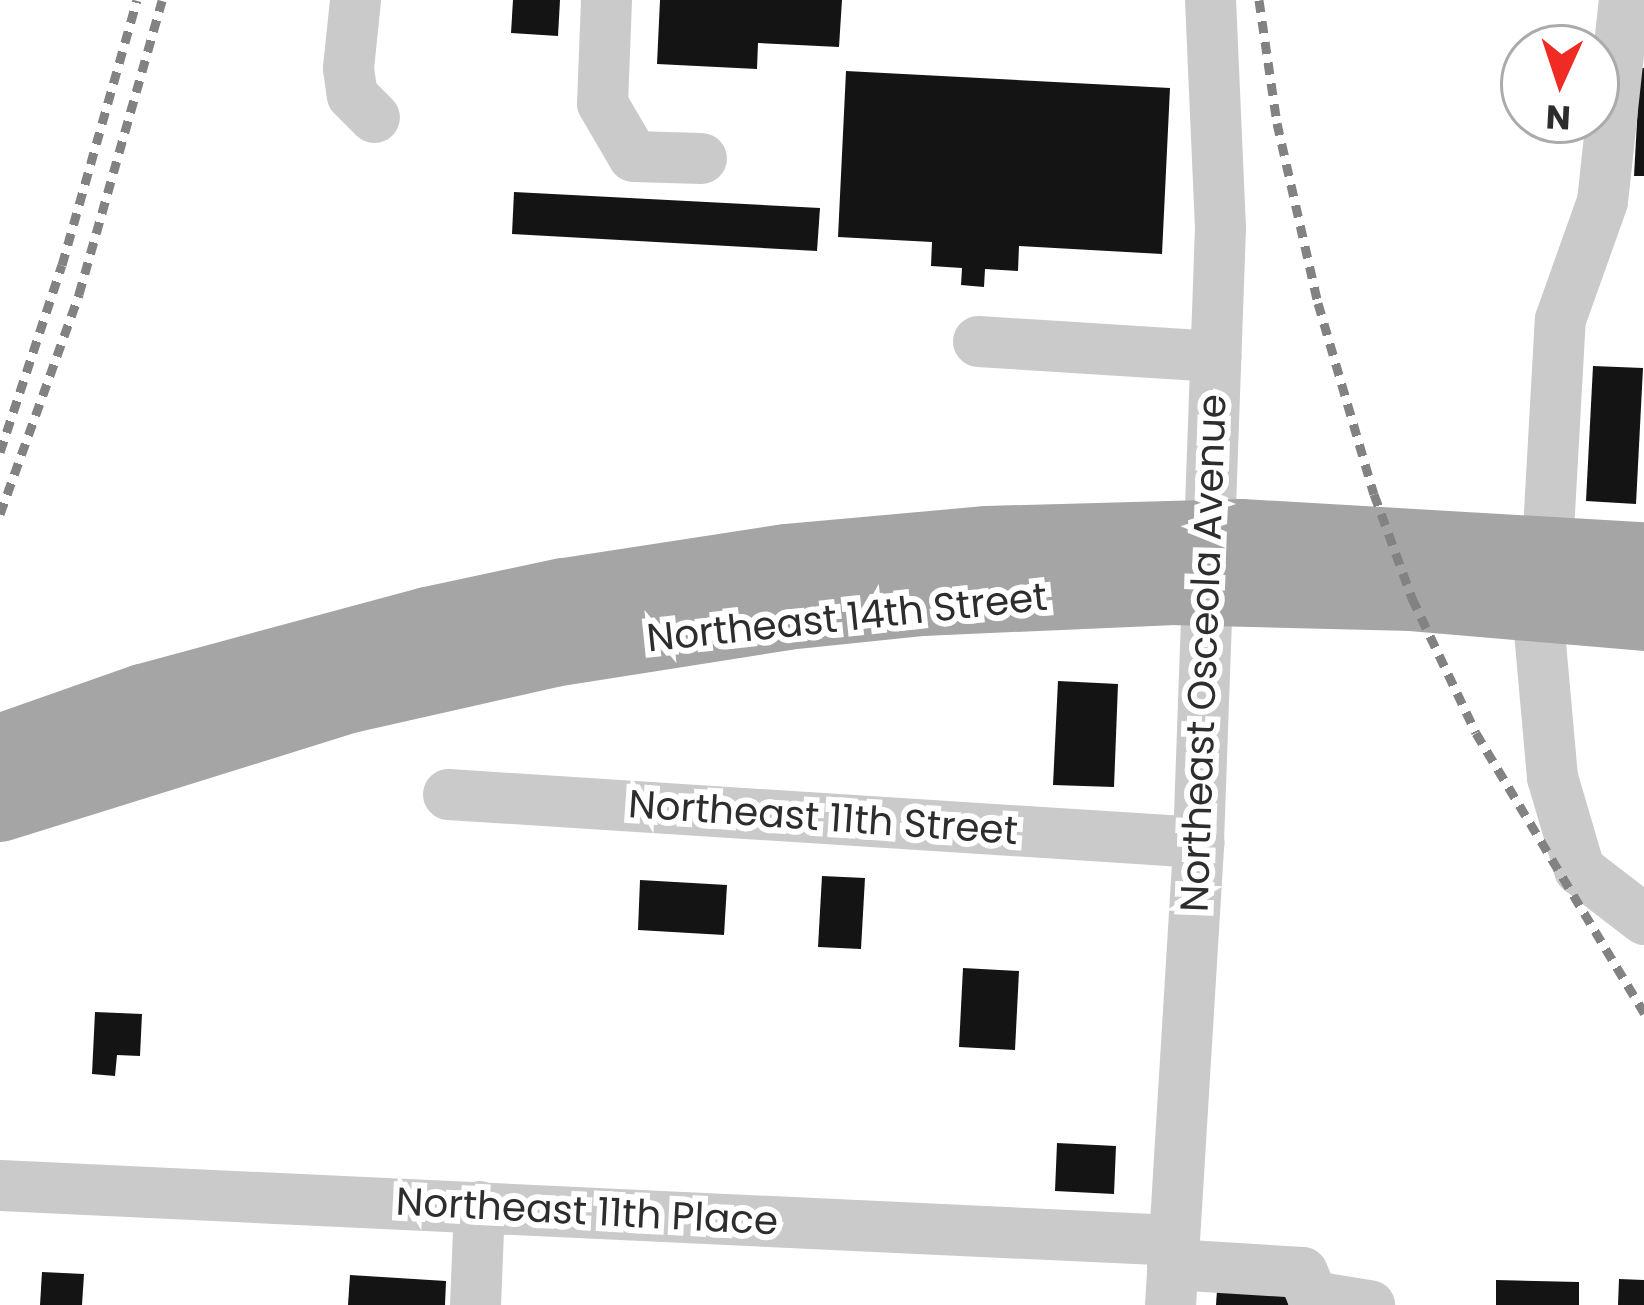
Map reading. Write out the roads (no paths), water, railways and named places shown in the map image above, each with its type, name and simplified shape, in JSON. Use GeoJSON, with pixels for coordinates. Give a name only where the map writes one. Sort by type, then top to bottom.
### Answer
{"type":"FeatureCollection","features":[{"type":"Feature","properties":{"kind":"main road"},"geometry":{"type":"LineString","coordinates":[[1542,579],[1644,556]]}},
{"type":"Feature","properties":{"kind":"main road","name":"Northeast 14th Street"},"geometry":{"type":"LineString","coordinates":[[2,788],[350,700],[657,635],[1208,562],[1542,579]]}},
{"type":"Feature","properties":{"kind":"main road"},"geometry":{"type":"LineString","coordinates":[[1542,579],[1644,618]]}},
{"type":"Feature","properties":{"kind":"street"},"geometry":{"type":"LineString","coordinates":[[355,0],[348,68],[352,95],[374,117]]}},
{"type":"Feature","properties":{"kind":"street"},"geometry":{"type":"LineString","coordinates":[[606,0],[602,103],[633,157],[701,158]]}},
{"type":"Feature","properties":{"kind":"street","name":"Northeast Osceola Avenue"},"geometry":{"type":"LineString","coordinates":[[1172,1270],[1198,842],[1216,356],[1218,123],[1210,0]]}},
{"type":"Feature","properties":{"kind":"street"},"geometry":{"type":"LineString","coordinates":[[1624,0],[1620,220],[1560,319],[1542,579],[1552,777],[1579,868],[1644,919]]}},
{"type":"Feature","properties":{"kind":"street"},"geometry":{"type":"LineString","coordinates":[[978,341],[1216,356]]}},
{"type":"Feature","properties":{"kind":"street","name":"Northeast 11th Street"},"geometry":{"type":"LineString","coordinates":[[448,794],[1198,842]]}},
{"type":"Feature","properties":{"kind":"street","name":"Northeast 11th Place"},"geometry":{"type":"LineString","coordinates":[[0,1185],[478,1206],[1172,1270],[1302,1272],[1312,1295],[1369,1305]]}},
{"type":"Feature","properties":{"kind":"street"},"geometry":{"type":"LineString","coordinates":[[475,1305],[478,1206]]}},
{"type":"Feature","properties":{"kind":"railway"},"geometry":{"type":"LineString","coordinates":[[0,452],[62,265],[137,0]]}},
{"type":"Feature","properties":{"kind":"railway"},"geometry":{"type":"LineString","coordinates":[[0,514],[79,294],[162,0]]}},
{"type":"Feature","properties":{"kind":"railway"},"geometry":{"type":"LineString","coordinates":[[1259,0],[1277,123],[1318,303],[1374,494],[1412,598],[1476,733],[1644,1013]]}}]}
